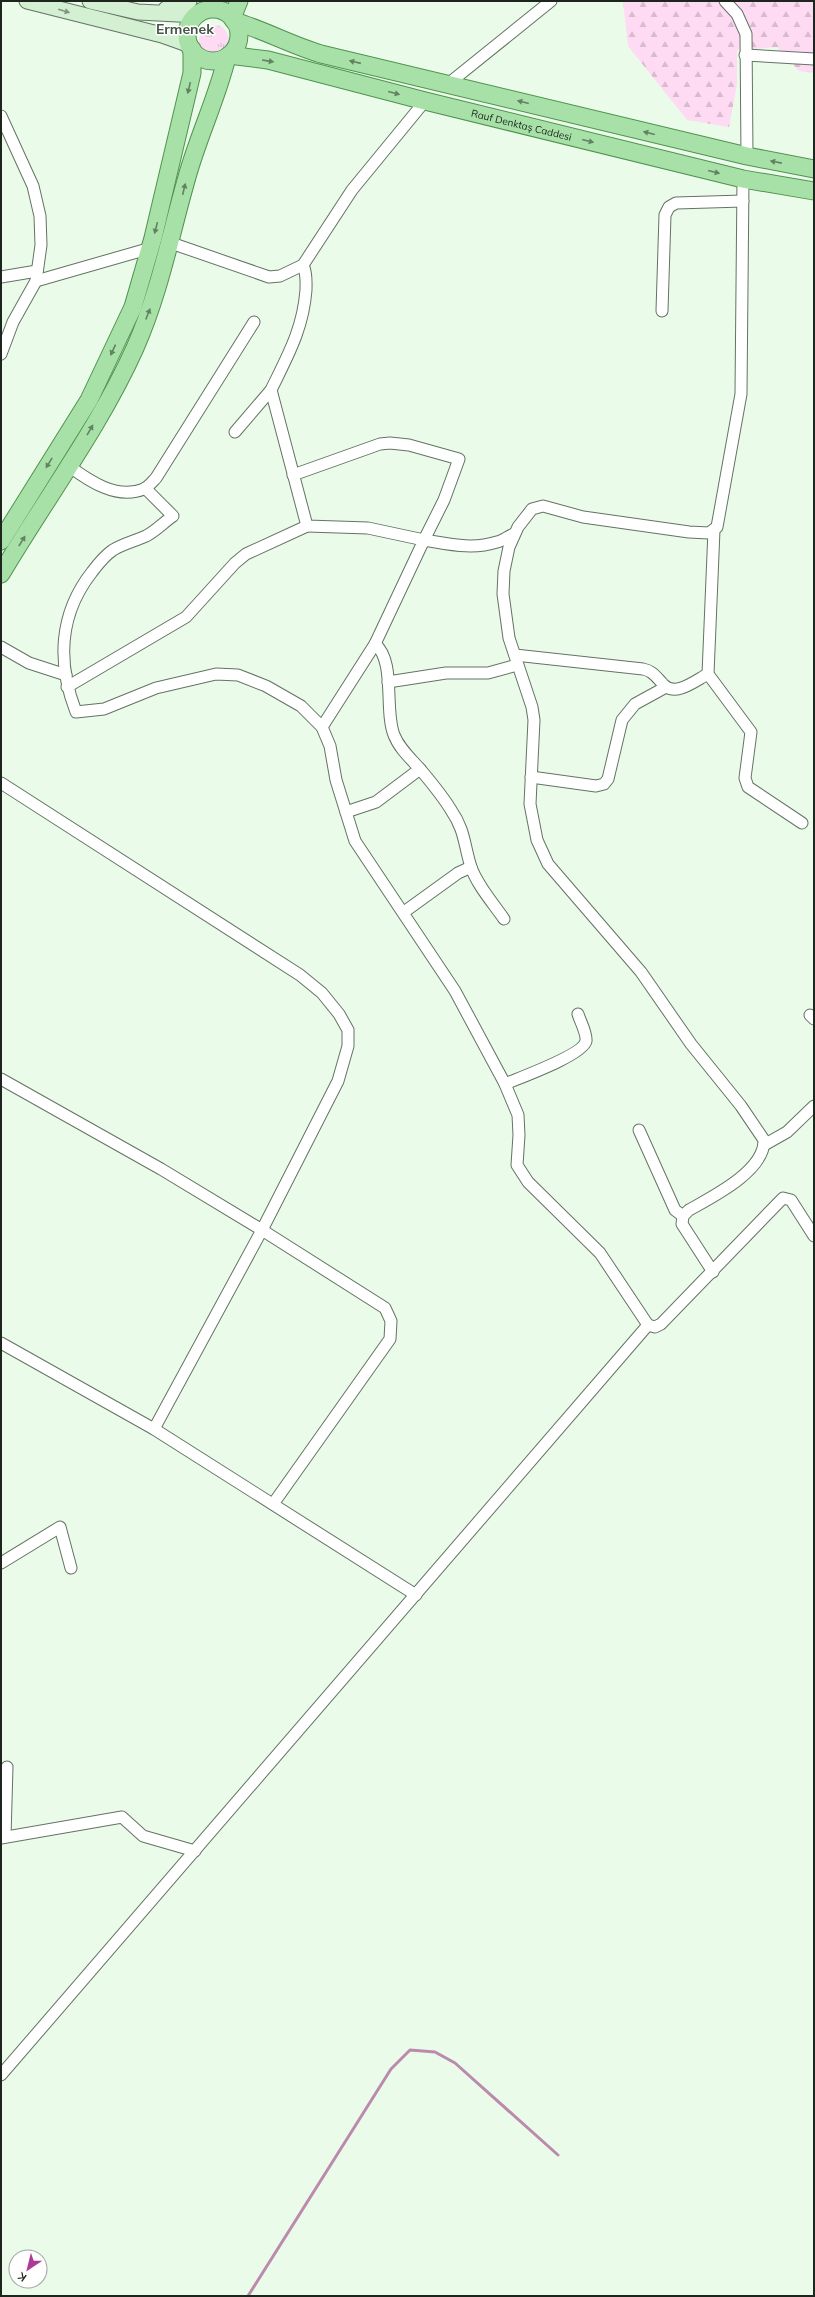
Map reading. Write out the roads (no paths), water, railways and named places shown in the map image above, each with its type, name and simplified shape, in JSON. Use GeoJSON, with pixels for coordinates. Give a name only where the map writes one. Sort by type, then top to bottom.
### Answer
{"type":"FeatureCollection","features":[{"type":"Feature","properties":{"kind":"main road"},"geometry":{"type":"LineString","coordinates":[[191,47],[201,58],[208,60],[221,60],[228,56],[237,46],[239,39],[239,31],[233,19],[239,1]]}},
{"type":"Feature","properties":{"kind":"main road"},"geometry":{"type":"LineString","coordinates":[[1,541],[89,400],[133,307],[150,248],[192,73],[191,47],[187,34],[199,7],[220,10],[233,19],[256,28],[293,46],[747,156],[814,169]]}},
{"type":"Feature","properties":{"kind":"main road"},"geometry":{"type":"LineString","coordinates":[[1,574],[107,403],[135,348],[157,294],[171,243],[186,178],[206,118],[221,82],[228,56]]}},
{"type":"Feature","properties":{"kind":"main road","name":"Rauf Denktaş Caddesi"},"geometry":{"type":"LineString","coordinates":[[228,56],[268,60],[425,102],[743,179],[814,191]]}},
{"type":"Feature","properties":{"kind":"street"},"geometry":{"type":"LineString","coordinates":[[27,1],[162,35],[191,47]]}},
{"type":"Feature","properties":{"kind":"street"},"geometry":{"type":"LineString","coordinates":[[90,1],[138,12],[199,7]]}},
{"type":"Feature","properties":{"kind":"street"},"geometry":{"type":"LineString","coordinates":[[448,84],[551,1]]}},
{"type":"Feature","properties":{"kind":"street"},"geometry":{"type":"LineString","coordinates":[[725,1],[737,14],[746,34],[747,156]]}},
{"type":"Feature","properties":{"kind":"street"},"geometry":{"type":"LineString","coordinates":[[745,55],[814,59]]}},
{"type":"Feature","properties":{"kind":"street"},"geometry":{"type":"LineString","coordinates":[[171,243],[269,277],[280,276],[303,266],[352,190],[425,102]]}},
{"type":"Feature","properties":{"kind":"street"},"geometry":{"type":"LineString","coordinates":[[1,116],[33,186],[40,216],[41,244],[36,276],[12,322],[1,354]]}},
{"type":"Feature","properties":{"kind":"street"},"geometry":{"type":"LineString","coordinates":[[743,179],[741,394],[720,522],[714,530],[708,674],[751,732],[745,778],[748,787],[802,824]]}},
{"type":"Feature","properties":{"kind":"street"},"geometry":{"type":"LineString","coordinates":[[662,311],[665,215],[668,207],[676,202],[743,201]]}},
{"type":"Feature","properties":{"kind":"street"},"geometry":{"type":"LineString","coordinates":[[1,277],[36,276],[150,248]]}},
{"type":"Feature","properties":{"kind":"street"},"geometry":{"type":"LineString","coordinates":[[235,432],[271,390],[296,341],[305,309],[306,274],[303,266]]}},
{"type":"Feature","properties":{"kind":"street"},"geometry":{"type":"LineString","coordinates":[[69,466],[89,481],[109,489],[129,492],[145,488],[156,478],[254,322]]}},
{"type":"Feature","properties":{"kind":"street"},"geometry":{"type":"LineString","coordinates":[[271,390],[307,526]]}},
{"type":"Feature","properties":{"kind":"street"},"geometry":{"type":"LineString","coordinates":[[293,475],[380,444],[390,443],[409,445],[459,459],[444,500],[375,644],[322,727]]}},
{"type":"Feature","properties":{"kind":"street"},"geometry":{"type":"LineString","coordinates":[[145,488],[173,516],[148,535],[113,550],[100,561],[82,584],[70,609],[64,642],[67,688],[76,712],[104,709],[156,688],[216,674],[238,674],[266,686],[301,706],[322,727],[330,746],[336,780],[355,841],[404,912],[455,991],[504,1084],[518,1114],[519,1135],[517,1165],[528,1182],[600,1253],[648,1325],[655,1327],[661,1324],[783,1198],[791,1200],[814,1236]]}},
{"type":"Feature","properties":{"kind":"street"},"geometry":{"type":"LineString","coordinates":[[714,530],[703,533],[689,532],[583,516],[539,505],[532,509],[514,534],[506,558],[503,594],[509,638],[532,707],[534,720],[530,804],[533,828],[548,864],[641,972],[687,1039],[763,1135],[764,1145]]}},
{"type":"Feature","properties":{"kind":"street"},"geometry":{"type":"LineString","coordinates":[[67,688],[186,617],[234,563],[246,554],[307,526],[368,528],[458,546],[475,546],[498,542],[514,534]]}},
{"type":"Feature","properties":{"kind":"street"},"geometry":{"type":"LineString","coordinates":[[375,644],[384,654],[388,682],[390,724],[394,735],[403,751],[420,769],[457,819],[465,838],[471,867],[504,919]]}},
{"type":"Feature","properties":{"kind":"street"},"geometry":{"type":"LineString","coordinates":[[1,647],[29,663],[66,675]]}},
{"type":"Feature","properties":{"kind":"street"},"geometry":{"type":"LineString","coordinates":[[388,682],[446,673],[488,673],[516,660],[643,669],[654,673],[666,687]]}},
{"type":"Feature","properties":{"kind":"street"},"geometry":{"type":"LineString","coordinates":[[531,777],[596,786],[604,784],[608,779],[622,720],[635,704],[666,687],[678,689],[708,674]]}},
{"type":"Feature","properties":{"kind":"street"},"geometry":{"type":"LineString","coordinates":[[346,812],[361,809],[376,802],[420,769]]}},
{"type":"Feature","properties":{"kind":"street"},"geometry":{"type":"LineString","coordinates":[[1,783],[300,975],[322,993],[339,1014],[348,1030],[348,1046],[338,1081],[262,1230],[154,1429]]}},
{"type":"Feature","properties":{"kind":"street"},"geometry":{"type":"LineString","coordinates":[[404,912],[458,873],[471,867]]}},
{"type":"Feature","properties":{"kind":"street"},"geometry":{"type":"LineString","coordinates":[[504,1084],[569,1056],[583,1046],[586,1037],[578,1014]]}},
{"type":"Feature","properties":{"kind":"street"},"geometry":{"type":"LineString","coordinates":[[1,1079],[161,1169],[262,1230],[385,1308],[391,1321],[390,1339],[273,1504]]}},
{"type":"Feature","properties":{"kind":"street"},"geometry":{"type":"LineString","coordinates":[[713,1272],[682,1224],[683,1216],[689,1210],[737,1182],[755,1161],[764,1145],[787,1132],[814,1106]]}},
{"type":"Feature","properties":{"kind":"street"},"geometry":{"type":"LineString","coordinates":[[639,1130],[675,1210],[683,1216]]}},
{"type":"Feature","properties":{"kind":"street"},"geometry":{"type":"LineString","coordinates":[[1,2075],[648,1325]]}},
{"type":"Feature","properties":{"kind":"street"},"geometry":{"type":"LineString","coordinates":[[1,1343],[154,1429],[416,1595]]}},
{"type":"Feature","properties":{"kind":"street"},"geometry":{"type":"LineString","coordinates":[[1,1563],[60,1527],[71,1568]]}},
{"type":"Feature","properties":{"kind":"street"},"geometry":{"type":"LineString","coordinates":[[7,1767],[3,1837],[122,1817],[143,1836],[195,1851]]}},
{"type":"Feature","properties":{"kind":"waterway"},"geometry":{"type":"LineString","coordinates":[[248,2296],[391,2069],[410,2050],[435,2052],[455,2063],[558,2155]]}},
{"type":"Feature","properties":{"kind":"district","name":"Ermenek"},"geometry":{"type":"Point","coordinates":[185,29]}}]}
